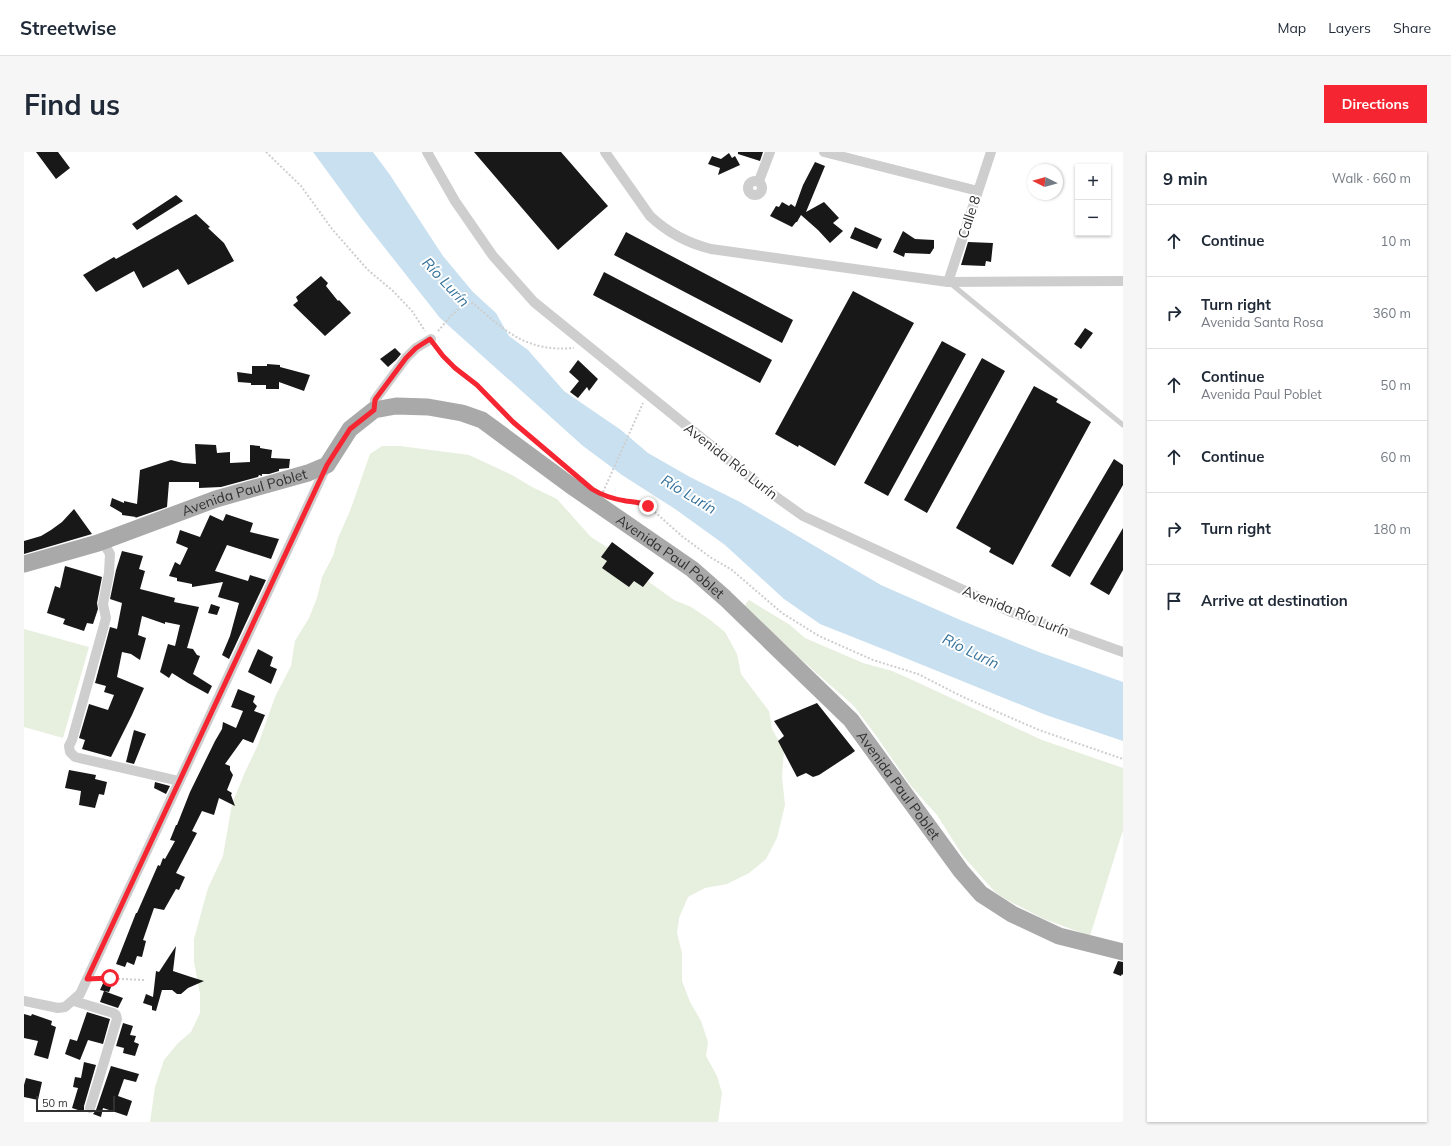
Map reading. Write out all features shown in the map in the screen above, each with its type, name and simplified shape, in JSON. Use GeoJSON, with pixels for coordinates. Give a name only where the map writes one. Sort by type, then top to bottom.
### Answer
{"type":"FeatureCollection","features":[{"type":"Feature","properties":{"kind":"main road","name":"Avenida Paul Poblet"},"geometry":{"type":"LineString","coordinates":[[24,564],[98,543],[216,499],[308,473],[327,465],[350,429],[374,410],[396,406],[428,407],[462,413],[482,420],[570,485],[692,569],[725,598],[851,720],[961,871],[982,894],[1012,914],[1059,936],[1123,952]]}},
{"type":"Feature","properties":{"kind":"street","name":"Avenida Río Lurín"},"geometry":{"type":"LineString","coordinates":[[427,152],[455,202],[493,256],[534,302],[761,486],[803,516],[1011,612],[1123,652]]}},
{"type":"Feature","properties":{"kind":"street"},"geometry":{"type":"LineString","coordinates":[[606,152],[650,216],[659,225],[679,238],[694,245],[711,249],[948,282],[1123,281]]}},
{"type":"Feature","properties":{"kind":"street"},"geometry":{"type":"LineString","coordinates":[[759,181],[770,152]]}},
{"type":"Feature","properties":{"kind":"street"},"geometry":{"type":"LineString","coordinates":[[824,152],[978,191]]}},
{"type":"Feature","properties":{"kind":"street","name":"Calle 8"},"geometry":{"type":"LineString","coordinates":[[948,282],[990,152]]}},
{"type":"Feature","properties":{"kind":"street"},"geometry":{"type":"LineString","coordinates":[[374,410],[375,400],[406,358],[416,348],[430,339]]}},
{"type":"Feature","properties":{"kind":"street"},"geometry":{"type":"LineString","coordinates":[[24,1001],[58,1008],[65,1007],[74,1001],[80,994],[327,465]]}},
{"type":"Feature","properties":{"kind":"street"},"geometry":{"type":"LineString","coordinates":[[98,543],[106,547],[110,554],[109,573],[103,604],[106,618],[72,740],[68,746],[70,752],[75,757],[179,781]]}},
{"type":"Feature","properties":{"kind":"street"},"geometry":{"type":"LineString","coordinates":[[74,1001],[113,1013],[116,1015],[117,1019],[90,1108]]}},
{"type":"Feature","properties":{"kind":"lane"},"geometry":{"type":"LineString","coordinates":[[948,282],[1123,425]]}},
{"type":"Feature","properties":{"kind":"path"},"geometry":{"type":"LineString","coordinates":[[266,152],[301,186],[332,228],[368,270],[392,291],[412,312],[443,356],[455,368],[477,385],[531,438]]}},
{"type":"Feature","properties":{"kind":"path"},"geometry":{"type":"LineString","coordinates":[[430,339],[457,310],[467,304],[473,303],[500,327],[522,341],[540,347],[558,349],[589,346]]}},
{"type":"Feature","properties":{"kind":"path"},"geometry":{"type":"LineString","coordinates":[[608,482],[648,394]]}},
{"type":"Feature","properties":{"kind":"path"},"geometry":{"type":"LineString","coordinates":[[613,498],[640,502],[648,506],[683,537],[710,558],[732,570],[782,613],[819,636],[873,660],[918,674],[963,697],[1039,730],[1123,759]]}},
{"type":"Feature","properties":{"kind":"path"},"geometry":{"type":"LineString","coordinates":[[87,979],[110,978],[144,980]]}},
{"type":"Feature","properties":{"kind":"green space"},"geometry":{"type":"Polygon","coordinates":[[[382,446],[400,446],[469,455],[512,475],[557,499],[591,537],[622,557],[631,569],[674,600],[691,607],[709,619],[725,632],[737,654],[741,674],[769,711],[772,729],[784,750],[782,777],[785,805],[777,838],[766,859],[749,873],[727,884],[705,888],[688,897],[679,918],[677,933],[682,953],[682,981],[690,1002],[701,1021],[708,1042],[706,1056],[717,1076],[722,1093],[718,1122],[150,1122],[155,1087],[164,1060],[178,1043],[191,1032],[200,1013],[200,994],[194,962],[194,939],[208,888],[223,856],[232,804],[258,745],[275,697],[291,666],[295,641],[309,618],[317,598],[322,577],[333,556],[338,538],[350,511],[370,454],[382,446]]]}},
{"type":"Feature","properties":{"kind":"green space"},"geometry":{"type":"Polygon","coordinates":[[[749,600],[790,625],[805,638],[863,663],[892,671],[1042,740],[1123,768],[1123,830],[1090,936],[1044,919],[1007,900],[995,892],[963,856],[937,815],[911,786],[854,706],[778,639],[744,606],[749,600]]]}},
{"type":"Feature","properties":{"kind":"green space"},"geometry":{"type":"Polygon","coordinates":[[[24,629],[89,647],[63,738],[24,727],[24,629]]]}},
{"type":"Feature","properties":{"kind":"water","name":"Río Lurín"},"geometry":{"type":"Polygon","coordinates":[[[313,152],[373,152],[390,175],[443,256],[473,292],[496,313],[509,336],[528,350],[564,391],[621,430],[648,453],[690,477],[740,502],[881,585],[958,619],[1039,652],[1123,682],[1123,741],[1046,715],[820,624],[784,599],[725,545],[675,509],[622,475],[583,446],[440,318],[362,219],[313,152]]]}},
{"type":"Feature","properties":{"kind":"building"},"geometry":{"type":"Polygon","coordinates":[[[36,152],[58,152],[70,168],[56,179],[36,152]]]}},
{"type":"Feature","properties":{"kind":"building"},"geometry":{"type":"Polygon","coordinates":[[[474,152],[561,152],[608,206],[558,250],[474,152]]]}},
{"type":"Feature","properties":{"kind":"building"},"geometry":{"type":"Polygon","coordinates":[[[738,152],[763,152],[760,161],[738,154],[738,152]]]}},
{"type":"Feature","properties":{"kind":"building"},"geometry":{"type":"Polygon","coordinates":[[[729,153],[732,158],[735,156],[740,165],[718,175],[720,168],[708,164],[712,156],[721,159],[729,153]]]}},
{"type":"Feature","properties":{"kind":"building"},"geometry":{"type":"Polygon","coordinates":[[[815,162],[825,166],[806,212],[824,202],[839,218],[833,223],[843,231],[830,243],[801,215],[792,227],[770,216],[776,206],[779,207],[782,202],[789,206],[791,204],[795,207],[803,185],[815,162]]]}},
{"type":"Feature","properties":{"kind":"building"},"geometry":{"type":"Polygon","coordinates":[[[176,195],[183,201],[137,230],[132,224],[176,195]]]}},
{"type":"Feature","properties":{"kind":"building"},"geometry":{"type":"Polygon","coordinates":[[[196,214],[224,243],[234,261],[188,285],[178,269],[143,288],[134,271],[96,292],[83,275],[114,257],[116,259],[196,214]]]}},
{"type":"Feature","properties":{"kind":"building"},"geometry":{"type":"Polygon","coordinates":[[[855,227],[882,239],[877,249],[850,238],[855,227]]]}},
{"type":"Feature","properties":{"kind":"building"},"geometry":{"type":"Polygon","coordinates":[[[903,231],[915,239],[934,240],[934,248],[930,254],[905,253],[904,257],[893,252],[903,231]]]}},
{"type":"Feature","properties":{"kind":"building"},"geometry":{"type":"Polygon","coordinates":[[[626,232],[793,320],[782,343],[614,255],[626,232]]]}},
{"type":"Feature","properties":{"kind":"building"},"geometry":{"type":"Polygon","coordinates":[[[968,242],[993,243],[991,262],[986,261],[985,266],[961,265],[968,242]]]}},
{"type":"Feature","properties":{"kind":"building"},"geometry":{"type":"Polygon","coordinates":[[[604,272],[772,360],[760,383],[593,295],[604,272]]]}},
{"type":"Feature","properties":{"kind":"building"},"geometry":{"type":"Polygon","coordinates":[[[321,276],[328,283],[326,286],[338,301],[339,300],[351,313],[325,336],[293,305],[298,301],[296,297],[321,276]]]}},
{"type":"Feature","properties":{"kind":"building"},"geometry":{"type":"Polygon","coordinates":[[[853,291],[914,323],[835,466],[799,445],[798,447],[775,434],[853,291]]]}},
{"type":"Feature","properties":{"kind":"building"},"geometry":{"type":"Polygon","coordinates":[[[1085,328],[1093,333],[1081,349],[1074,344],[1085,328]]]}},
{"type":"Feature","properties":{"kind":"building"},"geometry":{"type":"Polygon","coordinates":[[[942,341],[966,354],[888,496],[864,483],[942,341]]]}},
{"type":"Feature","properties":{"kind":"building"},"geometry":{"type":"Polygon","coordinates":[[[395,348],[401,354],[388,367],[380,359],[395,348]]]}},
{"type":"Feature","properties":{"kind":"building"},"geometry":{"type":"Polygon","coordinates":[[[982,358],[1005,371],[927,513],[904,500],[982,358]]]}},
{"type":"Feature","properties":{"kind":"building"},"geometry":{"type":"Polygon","coordinates":[[[578,360],[598,379],[589,391],[587,387],[578,398],[570,392],[579,381],[569,372],[578,360]]]}},
{"type":"Feature","properties":{"kind":"building"},"geometry":{"type":"Polygon","coordinates":[[[267,364],[280,365],[280,367],[310,375],[304,391],[279,382],[279,389],[266,389],[266,385],[251,385],[251,383],[238,382],[237,372],[252,374],[252,366],[267,366],[267,364]]]}},
{"type":"Feature","properties":{"kind":"building"},"geometry":{"type":"Polygon","coordinates":[[[1034,386],[1058,399],[1056,402],[1091,422],[1013,565],[989,552],[991,548],[956,528],[1034,386]]]}},
{"type":"Feature","properties":{"kind":"building"},"geometry":{"type":"Polygon","coordinates":[[[195,444],[216,445],[217,453],[230,452],[230,463],[250,462],[250,445],[260,446],[260,448],[272,450],[271,458],[290,459],[289,468],[279,469],[279,471],[269,474],[262,474],[262,476],[259,475],[258,477],[221,487],[199,488],[199,482],[169,482],[167,507],[135,518],[136,517],[122,515],[122,513],[110,506],[112,498],[124,503],[124,501],[137,504],[140,470],[171,460],[196,464],[195,444]]]}},
{"type":"Feature","properties":{"kind":"building"},"geometry":{"type":"Polygon","coordinates":[[[1114,459],[1123,465],[1123,485],[1070,577],[1051,566],[1114,459]]]}},
{"type":"Feature","properties":{"kind":"building"},"geometry":{"type":"Polygon","coordinates":[[[74,509],[92,534],[24,554],[24,541],[41,536],[51,530],[62,522],[74,509]]]}},
{"type":"Feature","properties":{"kind":"building"},"geometry":{"type":"Polygon","coordinates":[[[226,514],[253,523],[250,532],[279,539],[271,559],[227,545],[215,571],[248,581],[250,575],[266,580],[229,659],[222,655],[230,636],[239,603],[218,597],[223,582],[192,587],[192,584],[177,581],[177,578],[169,576],[175,562],[180,565],[188,548],[176,543],[180,530],[200,537],[210,515],[223,521],[226,514]]]}},
{"type":"Feature","properties":{"kind":"building"},"geometry":{"type":"Polygon","coordinates":[[[1123,528],[1123,570],[1109,595],[1090,584],[1123,528]]]}},
{"type":"Feature","properties":{"kind":"building"},"geometry":{"type":"Polygon","coordinates":[[[612,542],[654,573],[643,587],[634,581],[629,587],[602,568],[607,561],[601,557],[612,542]]]}},
{"type":"Feature","properties":{"kind":"building"},"geometry":{"type":"Polygon","coordinates":[[[122,551],[143,556],[139,569],[145,571],[140,589],[175,598],[174,602],[199,607],[187,648],[193,649],[197,655],[200,656],[193,674],[212,686],[208,694],[172,673],[169,678],[160,672],[168,644],[175,646],[180,625],[165,622],[165,624],[142,616],[138,635],[146,638],[140,660],[131,654],[122,652],[117,677],[144,688],[111,757],[82,749],[85,740],[79,738],[89,704],[108,710],[114,695],[104,692],[106,686],[95,683],[110,627],[117,629],[122,603],[110,599],[116,570],[122,551]]]}},
{"type":"Feature","properties":{"kind":"building"},"geometry":{"type":"Polygon","coordinates":[[[65,566],[102,577],[97,603],[98,609],[93,624],[87,623],[84,631],[63,624],[65,619],[47,613],[55,586],[60,588],[65,566]]]}},
{"type":"Feature","properties":{"kind":"building"},"geometry":{"type":"Polygon","coordinates":[[[211,604],[220,607],[217,615],[208,613],[211,604]]]}},
{"type":"Feature","properties":{"kind":"building"},"geometry":{"type":"Polygon","coordinates":[[[258,649],[273,657],[270,666],[277,669],[271,684],[248,672],[258,649]]]}},
{"type":"Feature","properties":{"kind":"building"},"geometry":{"type":"Polygon","coordinates":[[[238,689],[255,696],[253,702],[257,706],[254,711],[265,715],[253,743],[243,739],[225,764],[230,766],[230,770],[233,775],[227,790],[232,793],[231,795],[235,806],[219,798],[214,815],[202,811],[192,831],[197,833],[176,873],[185,877],[179,890],[176,889],[164,910],[154,908],[143,940],[146,941],[142,957],[137,956],[134,965],[127,962],[125,967],[116,964],[136,913],[158,865],[160,866],[163,858],[165,859],[175,841],[170,840],[190,792],[222,729],[223,722],[236,728],[243,711],[231,707],[238,689]]]}},
{"type":"Feature","properties":{"kind":"building"},"geometry":{"type":"Polygon","coordinates":[[[817,703],[855,751],[819,775],[813,777],[806,773],[797,777],[778,741],[784,736],[774,721],[817,703]]]}},
{"type":"Feature","properties":{"kind":"building"},"geometry":{"type":"Polygon","coordinates":[[[134,730],[146,734],[134,764],[126,762],[134,730]]]}},
{"type":"Feature","properties":{"kind":"building"},"geometry":{"type":"Polygon","coordinates":[[[69,770],[96,775],[95,779],[107,782],[104,795],[99,794],[95,808],[79,805],[81,791],[65,788],[69,770]]]}},
{"type":"Feature","properties":{"kind":"building"},"geometry":{"type":"Polygon","coordinates":[[[155,782],[170,786],[166,794],[154,788],[155,782]]]}},
{"type":"Feature","properties":{"kind":"building"},"geometry":{"type":"Polygon","coordinates":[[[176,946],[173,971],[204,981],[188,988],[181,994],[177,994],[172,990],[162,990],[156,1011],[152,1010],[152,1006],[143,1003],[146,994],[153,997],[156,971],[159,972],[176,946]]]}},
{"type":"Feature","properties":{"kind":"building"},"geometry":{"type":"Polygon","coordinates":[[[1118,961],[1123,962],[1123,975],[1122,974],[1121,976],[1113,973],[1118,961]]]}},
{"type":"Feature","properties":{"kind":"building"},"geometry":{"type":"Polygon","coordinates":[[[105,979],[113,982],[109,992],[100,990],[105,979]]]}},
{"type":"Feature","properties":{"kind":"building"},"geometry":{"type":"Polygon","coordinates":[[[104,991],[123,998],[118,1008],[100,1002],[104,991]]]}},
{"type":"Feature","properties":{"kind":"building"},"geometry":{"type":"Polygon","coordinates":[[[87,1012],[110,1019],[103,1044],[88,1040],[80,1060],[65,1054],[70,1039],[77,1041],[87,1012]]]}},
{"type":"Feature","properties":{"kind":"building"},"geometry":{"type":"Polygon","coordinates":[[[24,1014],[31,1016],[32,1014],[52,1021],[51,1025],[56,1027],[48,1059],[34,1055],[38,1041],[24,1038],[24,1014]]]}},
{"type":"Feature","properties":{"kind":"building"},"geometry":{"type":"Polygon","coordinates":[[[123,1023],[133,1026],[130,1035],[136,1036],[134,1042],[139,1044],[135,1056],[123,1053],[124,1048],[116,1046],[123,1023]]]}},
{"type":"Feature","properties":{"kind":"building"},"geometry":{"type":"Polygon","coordinates":[[[84,1062],[96,1065],[84,1106],[84,1112],[72,1108],[78,1088],[73,1087],[75,1077],[81,1078],[84,1062]]]}},
{"type":"Feature","properties":{"kind":"building"},"geometry":{"type":"Polygon","coordinates":[[[111,1066],[139,1074],[136,1082],[124,1079],[118,1096],[132,1101],[127,1116],[103,1108],[101,1117],[93,1114],[96,1110],[111,1066]]]}},
{"type":"Feature","properties":{"kind":"building"},"geometry":{"type":"Polygon","coordinates":[[[26,1078],[42,1082],[38,1100],[24,1097],[24,1085],[26,1078]]]}},
{"type":"Feature","properties":{"kind":"route"},"geometry":{"type":"LineString","coordinates":[[110,978],[87,979],[327,465],[350,429],[374,410],[375,400],[377,397],[406,358],[416,348],[430,339],[443,356],[455,368],[477,385],[513,422],[592,489],[602,495],[640,502],[648,506]]}}]}
